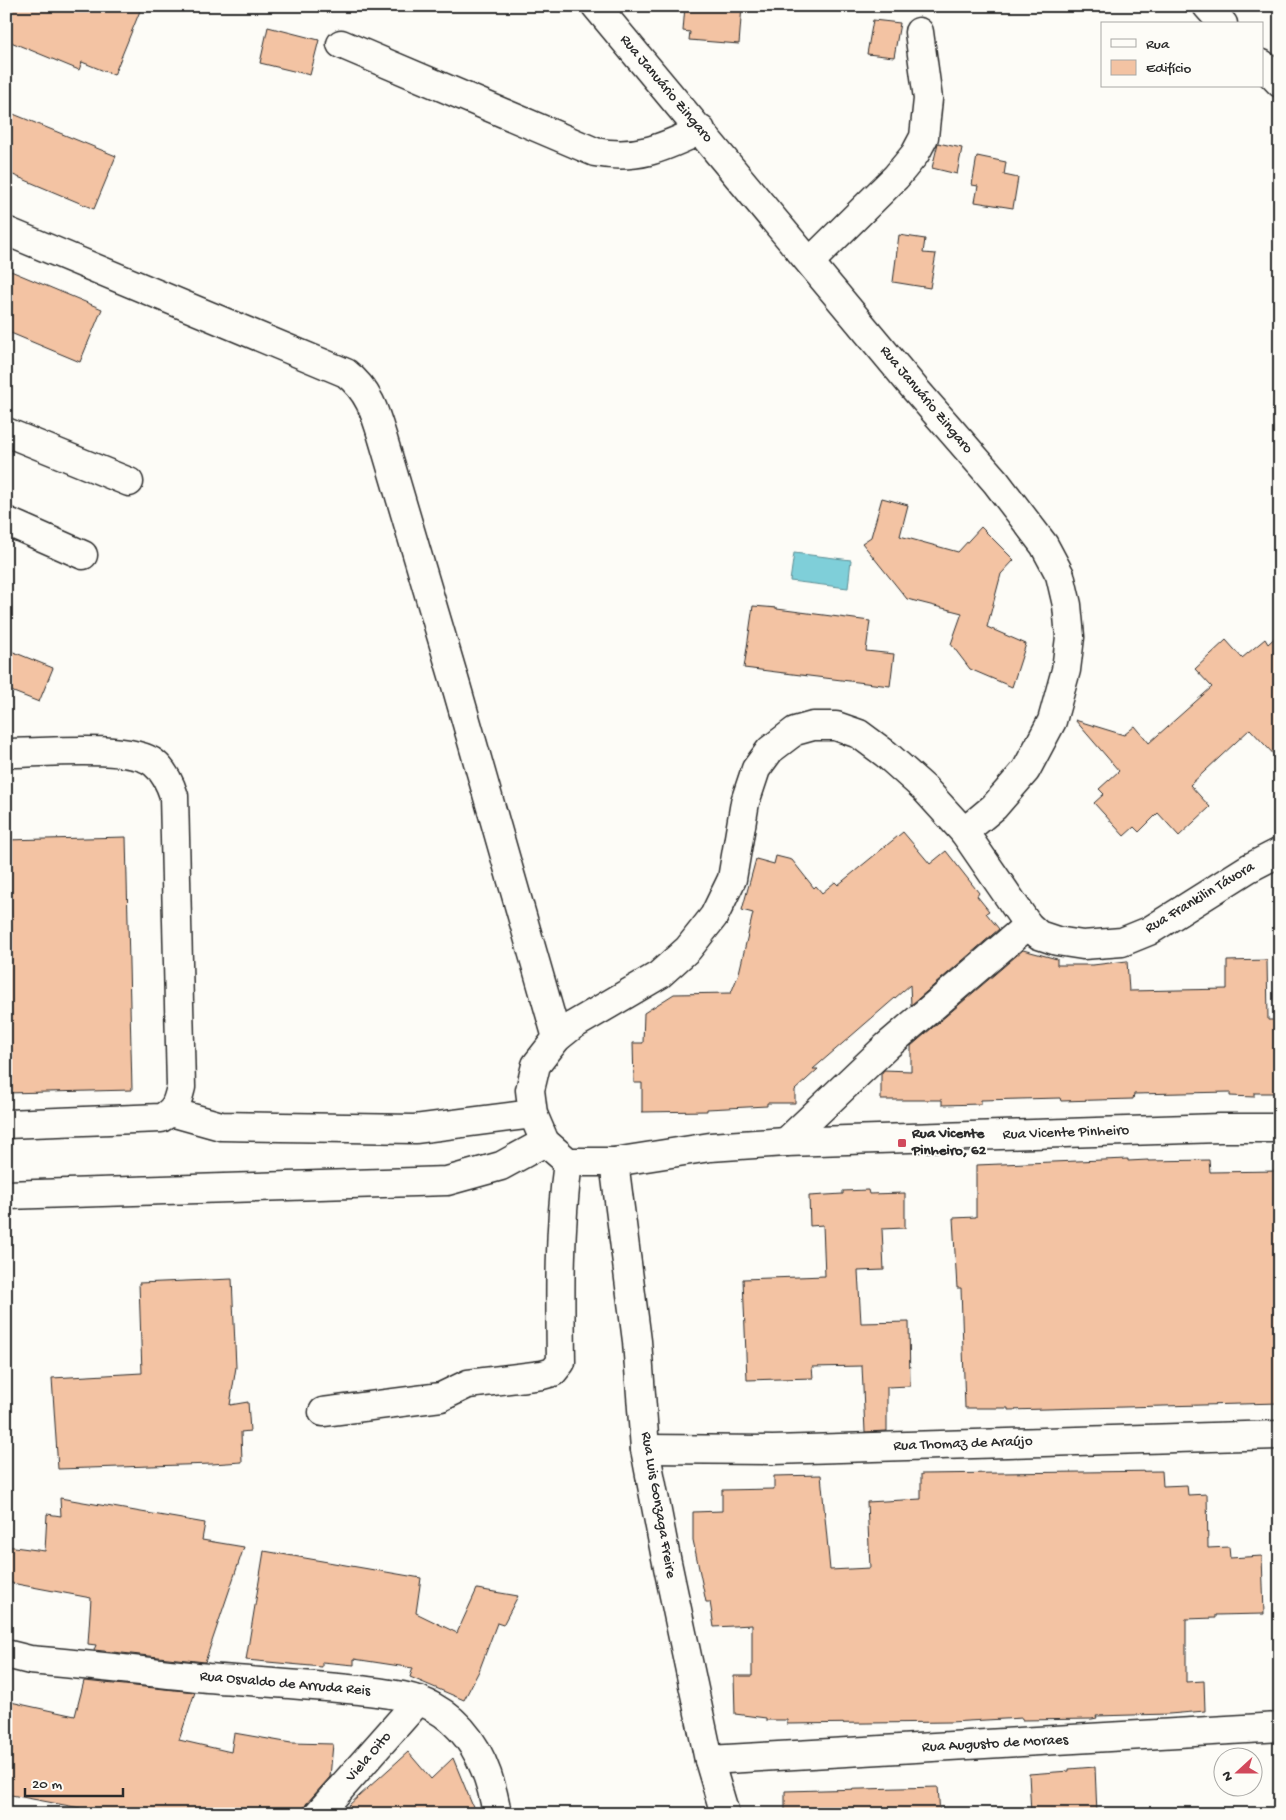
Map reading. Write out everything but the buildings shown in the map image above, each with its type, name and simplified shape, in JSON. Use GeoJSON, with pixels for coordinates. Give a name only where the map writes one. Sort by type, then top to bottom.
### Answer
{"type":"FeatureCollection","features":[{"type":"Feature","properties":{"kind":"street","name":"Rua Januário Zingaro"},"geometry":{"type":"LineString","coordinates":[[602,9],[915,389],[996,482],[1044,545],[1060,575],[1068,604],[1070,637],[1066,670],[1052,721],[1026,770],[994,807],[964,832]]}},
{"type":"Feature","properties":{"kind":"street"},"geometry":{"type":"LineString","coordinates":[[810,262],[896,177],[915,154],[924,137],[928,99],[918,32]]}},
{"type":"Feature","properties":{"kind":"street"},"geometry":{"type":"LineString","coordinates":[[341,44],[595,152],[616,156],[637,154],[700,130]]}},
{"type":"Feature","properties":{"kind":"street"},"geometry":{"type":"LineString","coordinates":[[1264,66],[1280,83]]}},
{"type":"Feature","properties":{"kind":"street"},"geometry":{"type":"LineString","coordinates":[[6,231],[346,373],[358,382],[366,393],[374,409],[383,439],[558,1038]]}},
{"type":"Feature","properties":{"kind":"street"},"geometry":{"type":"LineString","coordinates":[[6,432],[129,482]]}},
{"type":"Feature","properties":{"kind":"street"},"geometry":{"type":"LineString","coordinates":[[6,521],[83,555]]}},
{"type":"Feature","properties":{"kind":"street","name":"Rua Frankilin Távora"},"geometry":{"type":"LineString","coordinates":[[545,1142],[534,1114],[530,1090],[536,1065],[558,1038],[572,1026],[659,975],[688,948],[714,916],[732,879],[745,802],[756,769],[770,750],[795,731],[813,726],[836,726],[859,734],[886,754],[924,788],[964,832],[1028,925],[1039,935],[1057,941],[1083,945],[1122,942],[1149,931],[1249,868],[1280,852]]}},
{"type":"Feature","properties":{"kind":"street"},"geometry":{"type":"LineString","coordinates":[[6,753],[112,751],[137,755],[154,763],[168,778],[174,796],[181,1087],[171,1112],[161,1118],[6,1124]]}},
{"type":"Feature","properties":{"kind":"street"},"geometry":{"type":"LineString","coordinates":[[786,1142],[887,1046],[1028,925]]}},
{"type":"Feature","properties":{"kind":"street"},"geometry":{"type":"LineString","coordinates":[[171,1112],[222,1126],[415,1129],[534,1114]]}},
{"type":"Feature","properties":{"kind":"street","name":"Rua Vicente Pinheiro"},"geometry":{"type":"LineString","coordinates":[[568,1162],[614,1162],[710,1147],[786,1142],[1220,1128],[1280,1128]]}},
{"type":"Feature","properties":{"kind":"street"},"geometry":{"type":"LineString","coordinates":[[6,1195],[447,1181],[501,1166],[545,1142],[568,1162],[560,1248],[561,1362],[554,1372],[468,1384],[441,1397],[323,1412]]}},
{"type":"Feature","properties":{"kind":"street","name":"Rua Luis Gonzaga Freire"},"geometry":{"type":"LineString","coordinates":[[614,1162],[637,1341],[645,1449],[665,1553],[710,1760],[725,1814]]}},
{"type":"Feature","properties":{"kind":"street","name":"Rua Thomaz de Araújo"},"geometry":{"type":"LineString","coordinates":[[645,1449],[773,1450],[1280,1435]]}},
{"type":"Feature","properties":{"kind":"street","name":"Rua Osvaldo de Arruda Reis"},"geometry":{"type":"LineString","coordinates":[[6,1654],[30,1660],[208,1678],[331,1687],[419,1700],[449,1717],[472,1743],[483,1762],[493,1790],[497,1814]]}},
{"type":"Feature","properties":{"kind":"street","name":"Viela Oito"},"geometry":{"type":"LineString","coordinates":[[318,1814],[419,1700]]}},
{"type":"Feature","properties":{"kind":"street","name":"Rua Augusto de Moraes"},"geometry":{"type":"LineString","coordinates":[[710,1760],[1280,1727]]}},
{"type":"Feature","properties":{"kind":"water"},"geometry":{"type":"Polygon","coordinates":[[[794,553],[851,560],[848,588],[790,581],[794,553]]]}},
{"type":"Feature","properties":{"kind":"place","name":"Rua Vicente Pinheiro, 62"},"geometry":{"type":"Point","coordinates":[902,1143]}}]}
